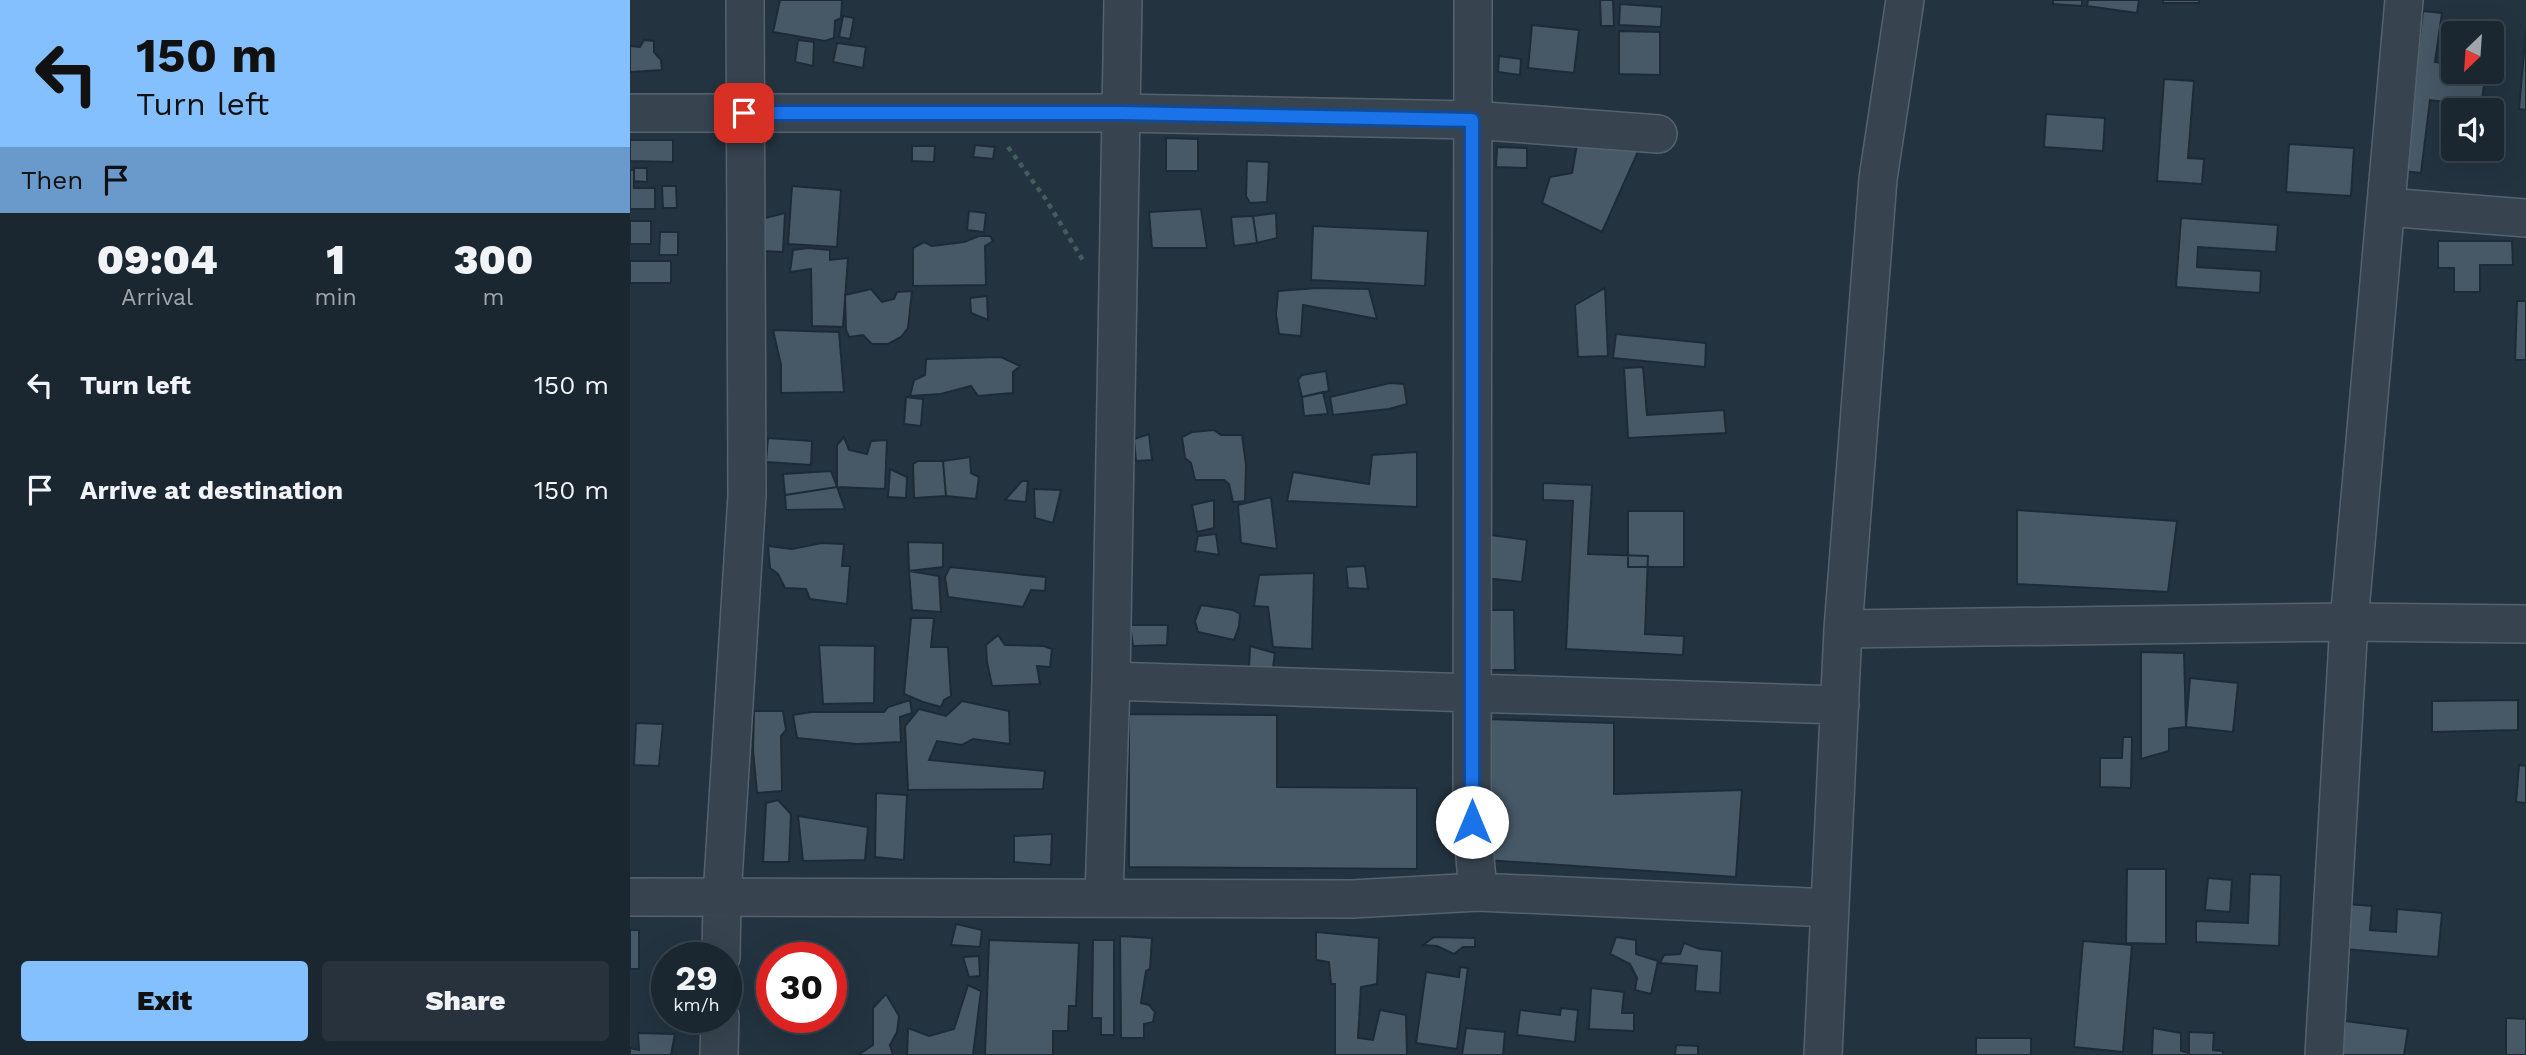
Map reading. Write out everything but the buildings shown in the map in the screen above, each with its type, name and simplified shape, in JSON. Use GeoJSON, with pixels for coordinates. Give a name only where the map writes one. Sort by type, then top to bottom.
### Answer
{"type":"FeatureCollection","features":[{"type":"Feature","properties":{"kind":"street"},"geometry":{"type":"LineString","coordinates":[[721,942],[747,495],[745,0]]}},
{"type":"Feature","properties":{"kind":"street"},"geometry":{"type":"LineString","coordinates":[[1104,897],[1111,681],[1123,0]]}},
{"type":"Feature","properties":{"kind":"street"},"geometry":{"type":"LineString","coordinates":[[1474,0],[1472,822],[1478,892]]}},
{"type":"Feature","properties":{"kind":"street"},"geometry":{"type":"LineString","coordinates":[[1823,1055],[1843,629],[1878,179],[1905,0]]}},
{"type":"Feature","properties":{"kind":"street"},"geometry":{"type":"LineString","coordinates":[[2324,1055],[2349,622],[2404,0]]}},
{"type":"Feature","properties":{"kind":"street"},"geometry":{"type":"LineString","coordinates":[[630,113],[1121,113],[1472,120],[1658,134]]}},
{"type":"Feature","properties":{"kind":"street"},"geometry":{"type":"LineString","coordinates":[[2386,207],[2526,218]]}},
{"type":"Feature","properties":{"kind":"street"},"geometry":{"type":"LineString","coordinates":[[1843,629],[2349,622],[2526,624]]}},
{"type":"Feature","properties":{"kind":"street"},"geometry":{"type":"LineString","coordinates":[[1111,681],[1840,705]]}},
{"type":"Feature","properties":{"kind":"street"},"geometry":{"type":"LineString","coordinates":[[630,897],[1353,899],[1478,892],[1830,908]]}},
{"type":"Feature","properties":{"kind":"street"},"geometry":{"type":"LineString","coordinates":[[719,1055],[720,1033]]}},
{"type":"Feature","properties":{"kind":"path"},"geometry":{"type":"LineString","coordinates":[[978,113],[1001,137],[1045,198],[1118,313]]}},
{"type":"Feature","properties":{"kind":"route"},"geometry":{"type":"LineString","coordinates":[[744,113],[1121,113],[1472,120],[1472,822]]}}]}
